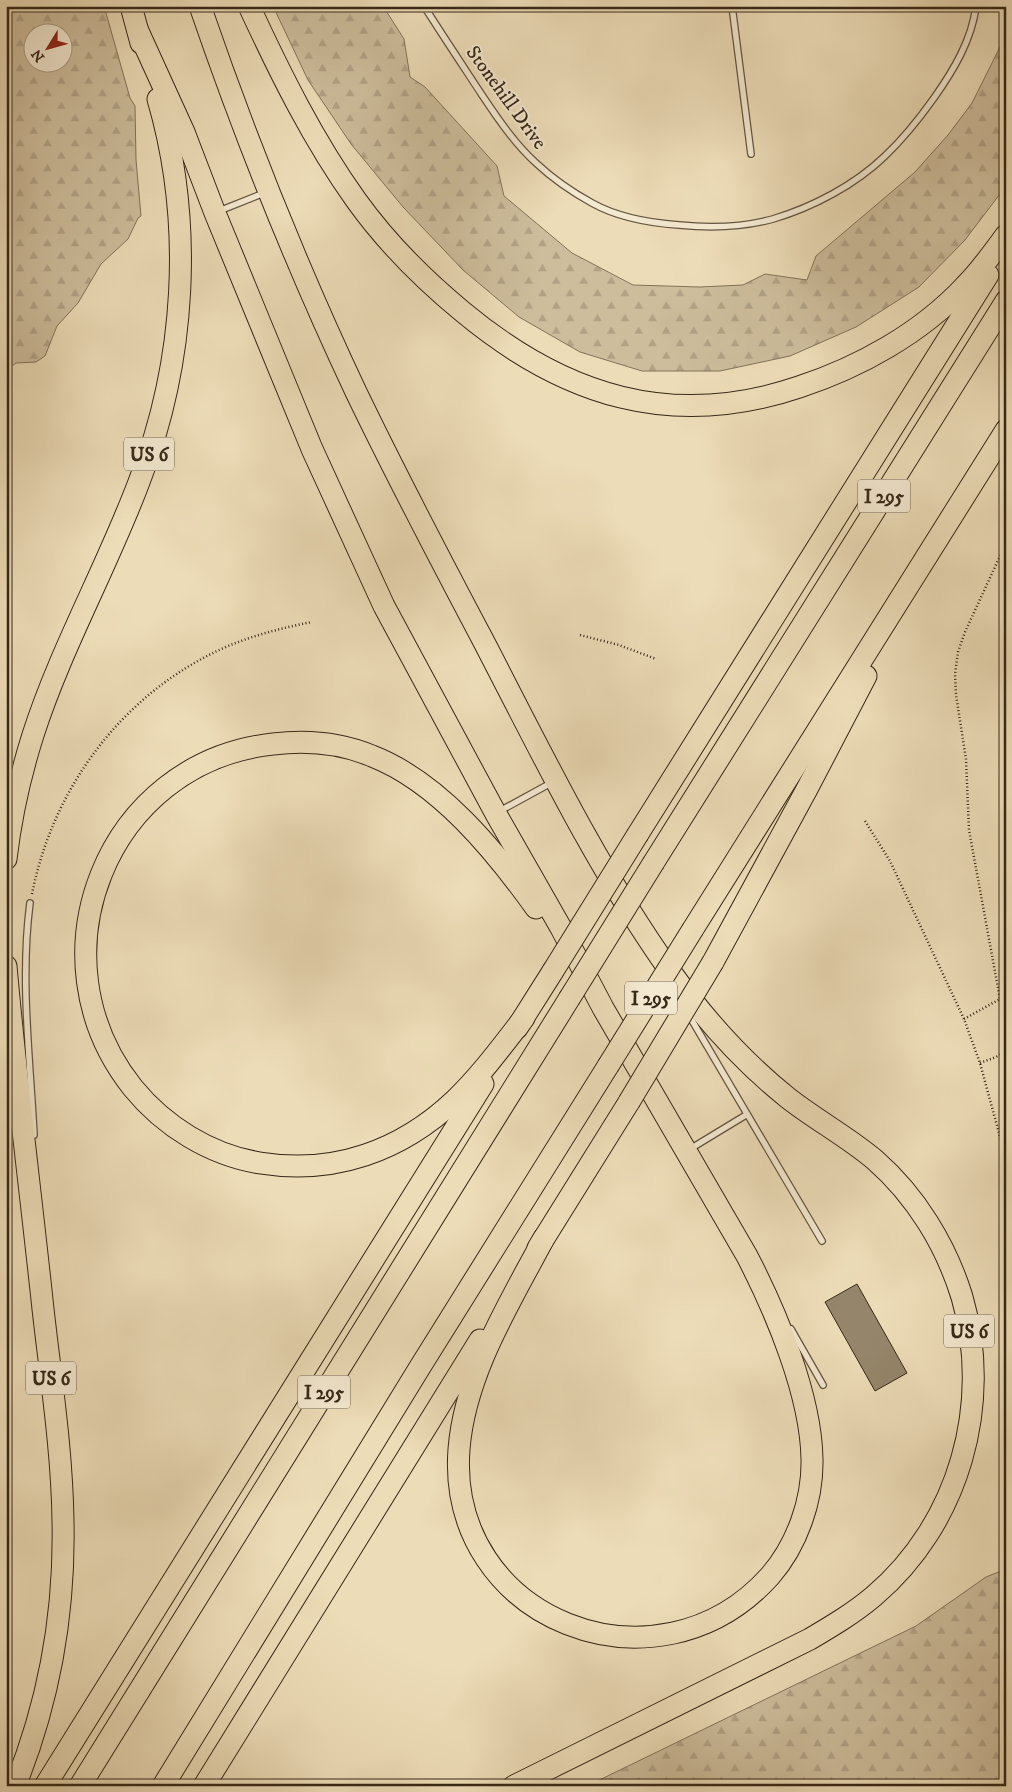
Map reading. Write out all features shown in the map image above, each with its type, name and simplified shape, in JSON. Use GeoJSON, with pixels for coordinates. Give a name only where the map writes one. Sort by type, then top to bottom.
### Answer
{"type":"FeatureCollection","features":[{"type":"Feature","properties":{"kind":"highway","name":"US 6"},"geometry":{"type":"LineString","coordinates":[[6,859],[12,814],[33,734],[52,683],[139,482],[156,432],[170,379],[174,352],[180,271],[176,190],[168,137],[131,6]]}},
{"type":"Feature","properties":{"kind":"highway","name":"US 6"},"geometry":{"type":"LineString","coordinates":[[200,6],[231,93],[270,191],[312,294],[357,394],[426,532],[555,780],[622,898],[670,971],[700,1010],[751,1066],[788,1098],[875,1160],[912,1200],[942,1246],[953,1271],[968,1322],[972,1358],[972,1404],[963,1457],[954,1484],[943,1509],[914,1554],[877,1594],[856,1611],[810,1639],[514,1786]]}},
{"type":"Feature","properties":{"kind":"highway"},"geometry":{"type":"LineString","coordinates":[[249,6],[286,82],[322,149],[357,201],[394,246],[452,303],[514,350],[558,375],[606,394],[632,400],[680,406],[730,404],[782,393],[832,375],[875,354],[934,315],[965,286],[1006,235]]}},
{"type":"Feature","properties":{"kind":"highway"},"geometry":{"type":"LineString","coordinates":[[138,31],[184,132],[308,440],[366,570],[496,814],[561,928],[603,1008],[734,1232],[760,1281],[782,1332],[800,1389],[810,1437],[812,1458],[808,1499],[795,1537],[776,1569],[749,1597],[728,1612],[704,1624],[670,1635],[634,1638],[597,1634],[579,1629],[545,1613],[501,1577],[489,1561],[470,1526],[460,1487],[459,1449],[472,1389],[499,1325],[544,1238]]}},
{"type":"Feature","properties":{"kind":"highway"},"geometry":{"type":"LineString","coordinates":[[45,1786],[1006,245]]}},
{"type":"Feature","properties":{"kind":"highway","name":"I 295"},"geometry":{"type":"LineString","coordinates":[[80,1786],[654,862],[1006,301]]}},
{"type":"Feature","properties":{"kind":"highway","name":"I 295"},"geometry":{"type":"LineString","coordinates":[[163,1786],[420,1367],[1006,430]]}},
{"type":"Feature","properties":{"kind":"highway"},"geometry":{"type":"LineString","coordinates":[[204,1786],[628,1102],[712,962],[823,759],[930,552]]}},
{"type":"Feature","properties":{"kind":"highway"},"geometry":{"type":"LineString","coordinates":[[524,1018],[484,1069],[456,1099],[423,1126],[389,1146],[352,1160],[319,1165],[292,1166],[252,1162],[196,1141],[164,1120],[137,1093],[116,1064],[100,1032],[90,999],[87,981],[86,932],[93,898],[105,865],[127,828],[156,796],[189,772],[227,755],[266,745],[304,743],[341,746],[374,756],[403,772],[435,795],[457,815],[525,892],[603,1008]]}},
{"type":"Feature","properties":{"kind":"highway","name":"US 6"},"geometry":{"type":"LineString","coordinates":[[6,966],[61,1466],[63,1520],[62,1575],[57,1629],[47,1682],[33,1735],[15,1786]]}},
{"type":"Feature","properties":{"kind":"lane","name":"Stonehill Drive"},"geometry":{"type":"LineString","coordinates":[[424,6],[495,113],[524,151],[537,164],[593,204],[612,212],[658,223],[695,227],[734,225],[772,219],[830,194],[849,184],[870,169],[885,157],[911,128],[942,86],[967,40],[976,6]]}},
{"type":"Feature","properties":{"kind":"lane"},"geometry":{"type":"LineString","coordinates":[[732,6],[750,154]]}},
{"type":"Feature","properties":{"kind":"lane"},"geometry":{"type":"LineString","coordinates":[[215,213],[270,191]]}},
{"type":"Feature","properties":{"kind":"lane"},"geometry":{"type":"LineString","coordinates":[[496,814],[555,780]]}},
{"type":"Feature","properties":{"kind":"lane"},"geometry":{"type":"LineString","coordinates":[[597,855],[672,985]]}},
{"type":"Feature","properties":{"kind":"lane"},"geometry":{"type":"LineString","coordinates":[[30,903],[25,976],[34,1145]]}},
{"type":"Feature","properties":{"kind":"lane"},"geometry":{"type":"LineString","coordinates":[[682,1002],[746,1115],[822,1241]]}},
{"type":"Feature","properties":{"kind":"lane"},"geometry":{"type":"LineString","coordinates":[[686,1151],[746,1115]]}},
{"type":"Feature","properties":{"kind":"lane"},"geometry":{"type":"LineString","coordinates":[[37,1194],[43,1304]]}},
{"type":"Feature","properties":{"kind":"lane"},"geometry":{"type":"LineString","coordinates":[[734,1232],[784,1317]]}},
{"type":"Feature","properties":{"kind":"lane"},"geometry":{"type":"LineString","coordinates":[[789,1325],[823,1385]]}},
{"type":"Feature","properties":{"kind":"path"},"geometry":{"type":"LineString","coordinates":[[964,1019],[1000,999],[969,830],[966,758],[956,694],[955,674],[958,652],[964,632],[1006,543]]}},
{"type":"Feature","properties":{"kind":"path"},"geometry":{"type":"LineString","coordinates":[[30,903],[41,860],[66,796],[90,757],[135,706],[172,677],[208,656],[250,638],[312,622]]}},
{"type":"Feature","properties":{"kind":"path"},"geometry":{"type":"LineString","coordinates":[[580,634],[619,645],[656,659]]}},
{"type":"Feature","properties":{"kind":"path"},"geometry":{"type":"LineString","coordinates":[[865,821],[890,861],[964,1019],[980,1063],[1006,1159]]}},
{"type":"Feature","properties":{"kind":"path"},"geometry":{"type":"LineString","coordinates":[[980,1063],[1006,1051]]}},
{"type":"Feature","properties":{"kind":"green space"},"geometry":{"type":"Polygon","coordinates":[[[6,6],[104,6],[130,98],[135,106],[136,160],[141,216],[138,218],[128,239],[101,264],[78,303],[57,326],[45,356],[36,362],[16,363],[6,373],[6,6]]]}},
{"type":"Feature","properties":{"kind":"green space"},"geometry":{"type":"Polygon","coordinates":[[[273,6],[383,6],[404,39],[410,77],[425,87],[497,166],[504,196],[572,253],[633,285],[700,287],[743,285],[765,274],[807,280],[816,256],[915,172],[948,135],[972,103],[1006,35],[1006,186],[965,240],[919,287],[856,327],[790,356],[720,371],[642,371],[580,352],[519,317],[463,270],[403,207],[351,144],[308,80],[273,6]]]}},
{"type":"Feature","properties":{"kind":"green space"},"geometry":{"type":"Polygon","coordinates":[[[1006,1569],[1006,1786],[587,1786],[916,1626],[986,1577],[1006,1569]]]}},
{"type":"Feature","properties":{"kind":"building"},"geometry":{"type":"Polygon","coordinates":[[[857,1284],[907,1373],[875,1391],[825,1302],[857,1284]]]}}]}
